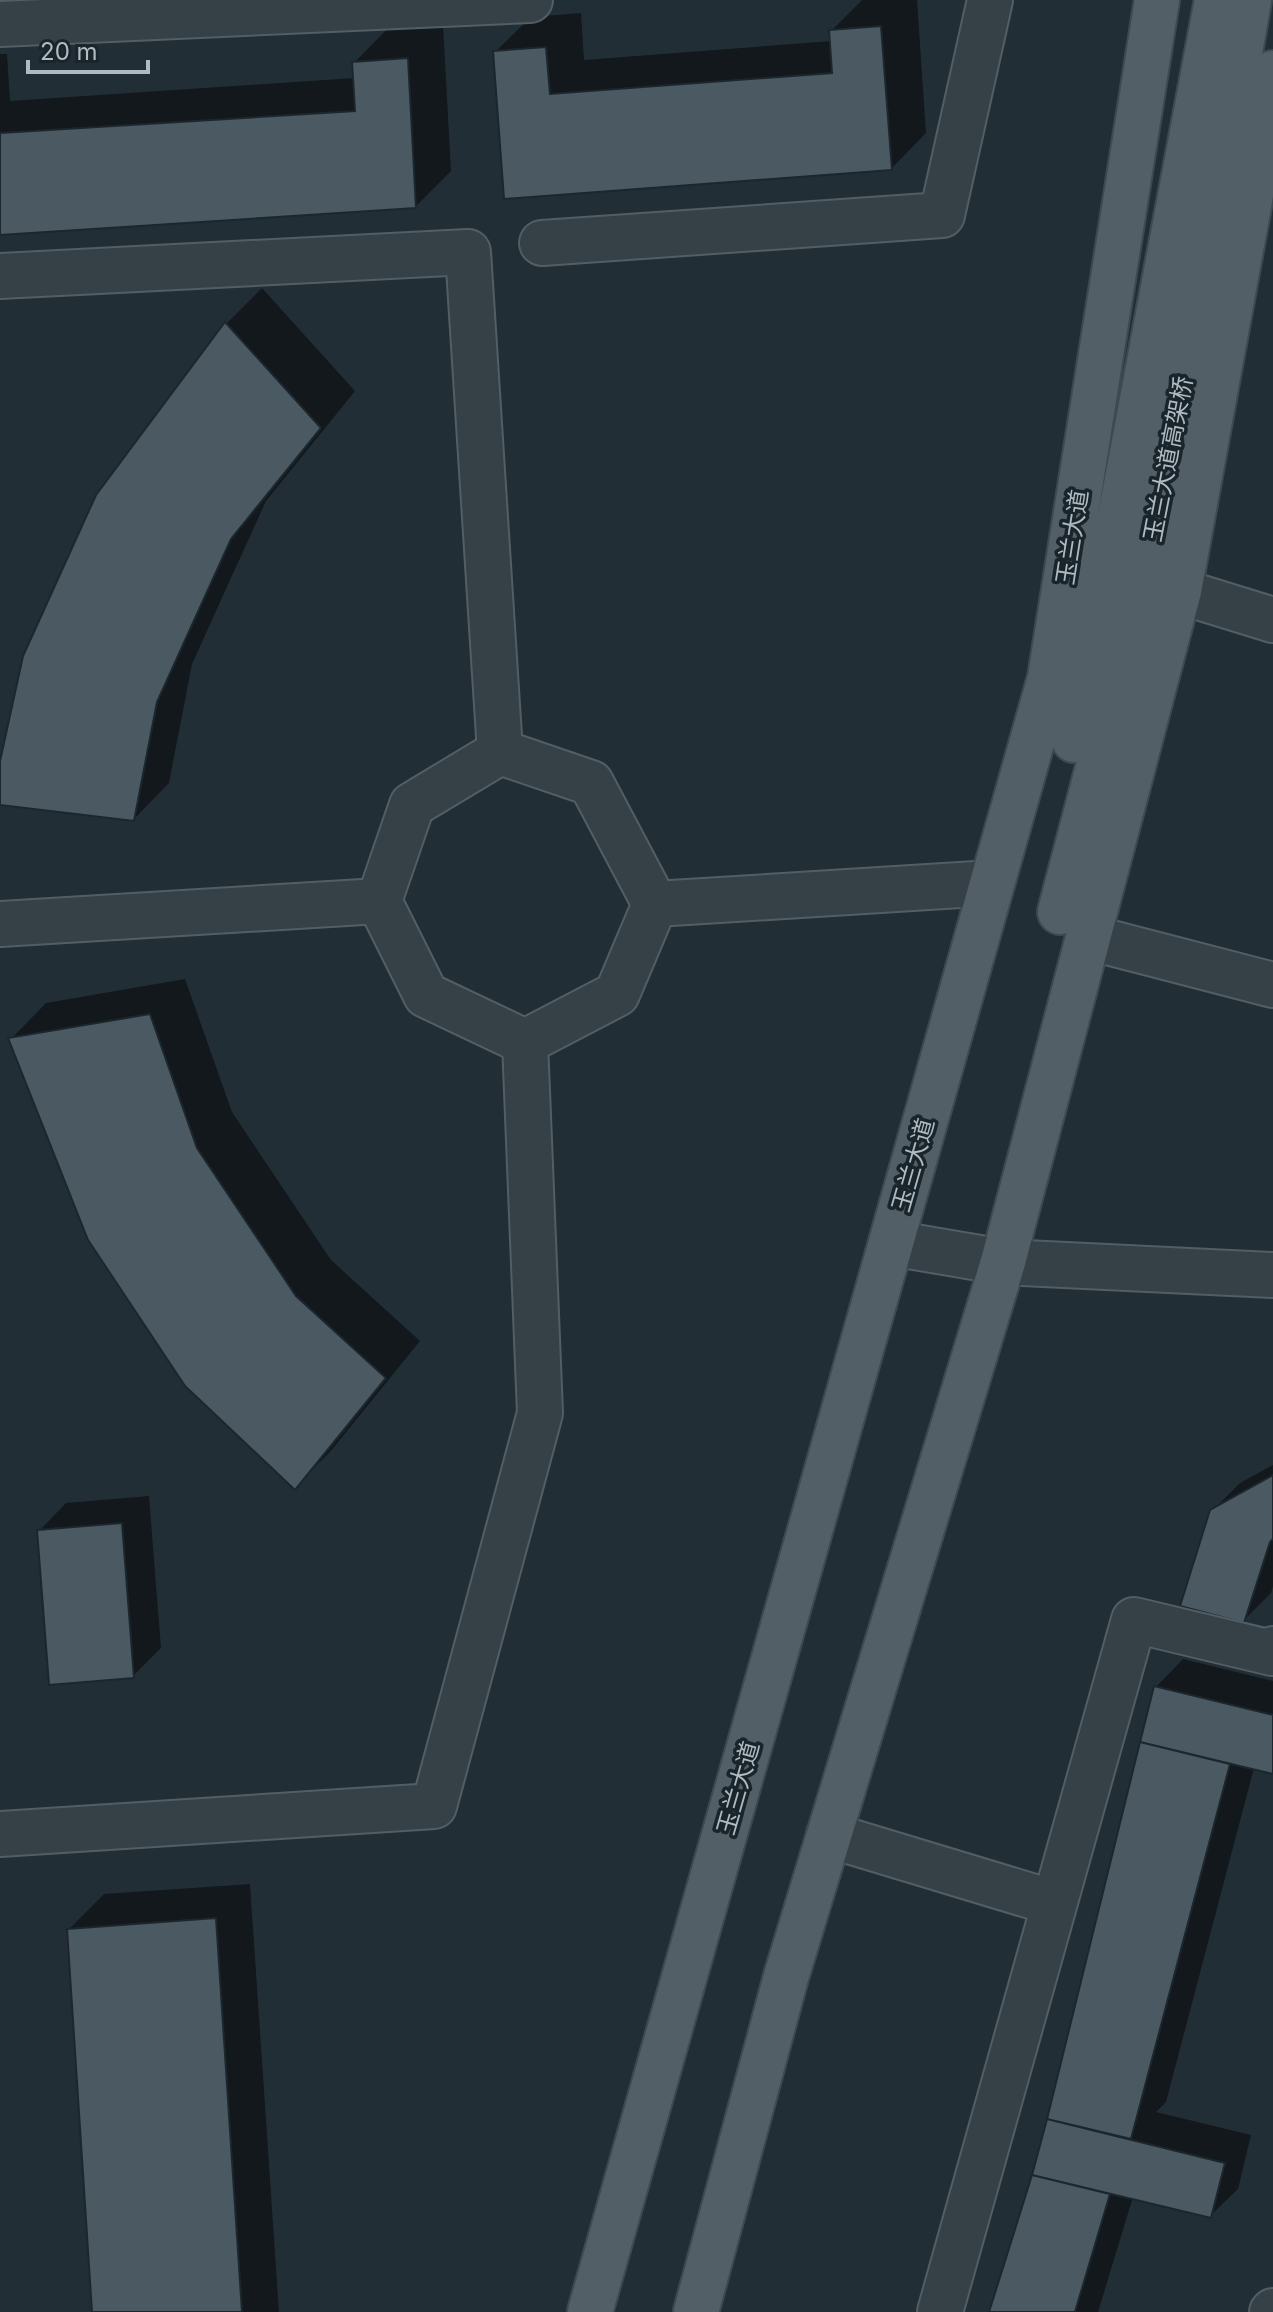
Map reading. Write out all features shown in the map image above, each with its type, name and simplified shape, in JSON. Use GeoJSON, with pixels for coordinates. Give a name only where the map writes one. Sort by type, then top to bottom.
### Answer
{"type":"FeatureCollection","features":[{"type":"Feature","properties":{"kind":"main road","name":"玉兰大道"},"geometry":{"type":"LineString","coordinates":[[590,2312],[1050,678],[1157,0]]}},
{"type":"Feature","properties":{"kind":"main road","name":"玉兰大道高架桥"},"geometry":{"type":"LineString","coordinates":[[1060,919],[1087,693],[1217,0]]}},
{"type":"Feature","properties":{"kind":"main road","name":"玉兰大道高架桥"},"geometry":{"type":"LineString","coordinates":[[1060,919],[1127,657],[1169,464],[1249,0]]}},
{"type":"Feature","properties":{"kind":"main road"},"geometry":{"type":"LineString","coordinates":[[696,2312],[786,1977],[1003,1262],[1060,919],[1179,591],[1273,73]]}},
{"type":"Feature","properties":{"kind":"street"},"geometry":{"type":"LineString","coordinates":[[0,24],[530,0]]}},
{"type":"Feature","properties":{"kind":"street"},"geometry":{"type":"LineString","coordinates":[[542,243],[942,215],[990,0]]}},
{"type":"Feature","properties":{"kind":"street"},"geometry":{"type":"LineString","coordinates":[[0,276],[468,252],[500,752]]}},
{"type":"Feature","properties":{"kind":"street"},"geometry":{"type":"LineString","coordinates":[[1179,591],[1273,620]]}},
{"type":"Feature","properties":{"kind":"street"},"geometry":{"type":"LineString","coordinates":[[525,1042],[426,995],[379,901],[412,805],[500,752],[591,783],[655,904]]}},
{"type":"Feature","properties":{"kind":"street"},"geometry":{"type":"LineString","coordinates":[[655,904],[992,883]]}},
{"type":"Feature","properties":{"kind":"street"},"geometry":{"type":"LineString","coordinates":[[0,924],[379,901]]}},
{"type":"Feature","properties":{"kind":"street"},"geometry":{"type":"LineString","coordinates":[[525,1042],[617,994],[655,904]]}},
{"type":"Feature","properties":{"kind":"street"},"geometry":{"type":"LineString","coordinates":[[1060,919],[1273,985]]}},
{"type":"Feature","properties":{"kind":"street"},"geometry":{"type":"LineString","coordinates":[[0,1834],[434,1806],[540,1413],[525,1042]]}},
{"type":"Feature","properties":{"kind":"street"},"geometry":{"type":"LineString","coordinates":[[891,1243],[1003,1262],[1273,1275]]}},
{"type":"Feature","properties":{"kind":"street"},"geometry":{"type":"LineString","coordinates":[[940,2312],[1134,1620],[1272,1653],[1273,1649]]}},
{"type":"Feature","properties":{"kind":"street"},"geometry":{"type":"LineString","coordinates":[[829,1835],[1054,1903]]}},
{"type":"Feature","properties":{"kind":"building"},"geometry":{"type":"Polygon","coordinates":[[[881,26],[892,170],[504,199],[493,51],[546,47],[550,94],[832,73],[829,30],[881,26]]]}},
{"type":"Feature","properties":{"kind":"building"},"geometry":{"type":"Polygon","coordinates":[[[408,58],[416,208],[0,235],[0,133],[355,111],[352,62],[408,58]]]}},
{"type":"Feature","properties":{"kind":"building"},"geometry":{"type":"Polygon","coordinates":[[[225,322],[321,428],[231,539],[157,702],[134,821],[0,805],[0,761],[23,656],[96,495],[225,322]]]}},
{"type":"Feature","properties":{"kind":"building"},"geometry":{"type":"Polygon","coordinates":[[[150,1014],[197,1148],[296,1296],[386,1378],[295,1490],[185,1386],[88,1240],[8,1038],[150,1014]]]}},
{"type":"Feature","properties":{"kind":"building"},"geometry":{"type":"Polygon","coordinates":[[[1273,1475],[1273,1539],[1244,1623],[1180,1606],[1210,1510],[1273,1475]]]}},
{"type":"Feature","properties":{"kind":"building"},"geometry":{"type":"Polygon","coordinates":[[[122,1523],[134,1678],[49,1685],[37,1530],[122,1523]]]}},
{"type":"Feature","properties":{"kind":"building"},"geometry":{"type":"Polygon","coordinates":[[[1154,1686],[1273,1715],[1273,1774],[1140,1742],[1154,1686]]]}},
{"type":"Feature","properties":{"kind":"building"},"geometry":{"type":"Polygon","coordinates":[[[1140,1742],[1230,1764],[1131,2139],[1047,2119],[1140,1742]]]}},
{"type":"Feature","properties":{"kind":"building"},"geometry":{"type":"Polygon","coordinates":[[[216,1918],[242,2312],[92,2312],[67,1929],[216,1918]]]}},
{"type":"Feature","properties":{"kind":"building"},"geometry":{"type":"Polygon","coordinates":[[[1047,2119],[1225,2163],[1211,2218],[1032,2175],[1047,2119]]]}},
{"type":"Feature","properties":{"kind":"building"},"geometry":{"type":"Polygon","coordinates":[[[1032,2175],[1110,2194],[1075,2312],[989,2312],[1032,2175]]]}}]}
